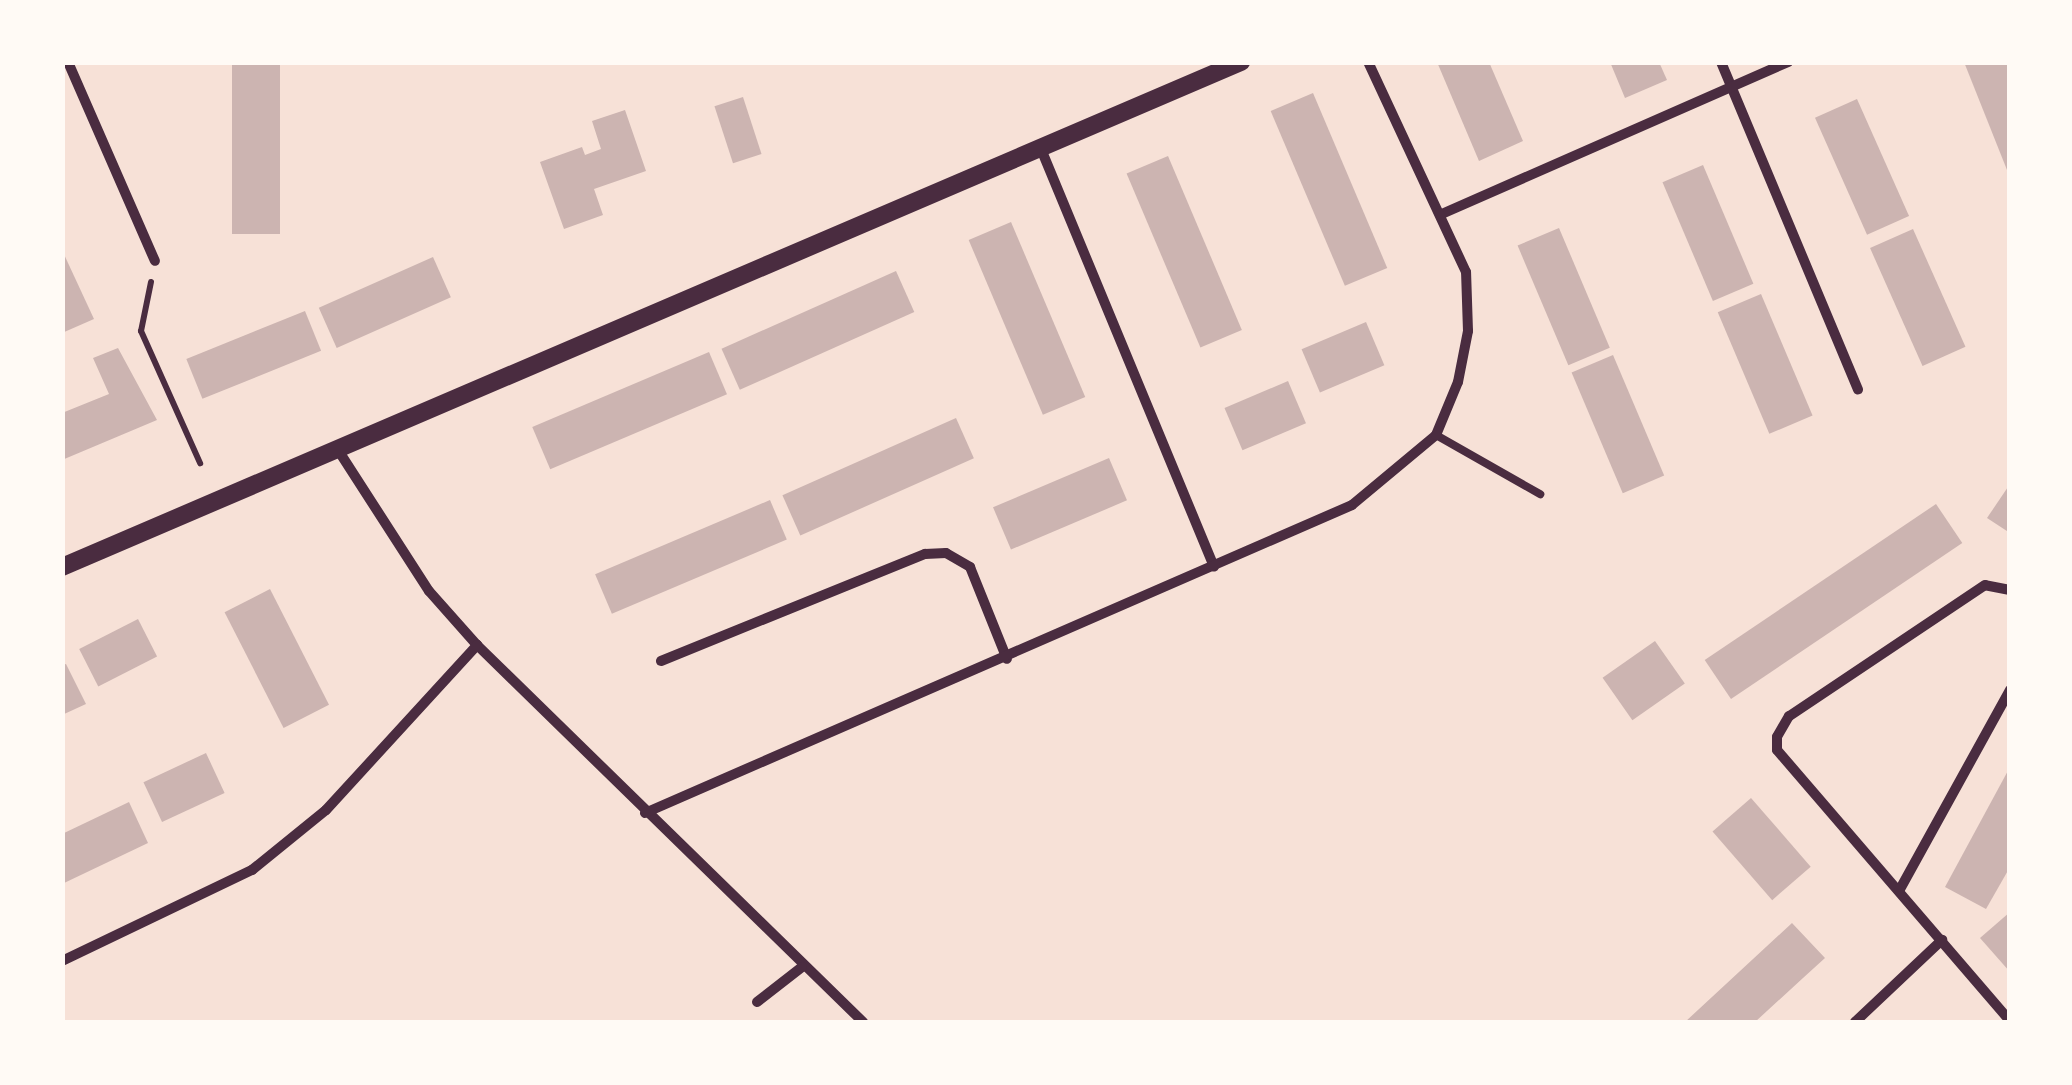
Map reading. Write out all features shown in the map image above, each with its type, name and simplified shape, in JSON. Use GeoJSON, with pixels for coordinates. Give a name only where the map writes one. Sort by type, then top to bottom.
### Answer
{"type":"FeatureCollection","features":[{"type":"Feature","properties":{"kind":"street"},"geometry":{"type":"LineString","coordinates":[[68,62],[156,261]]}},
{"type":"Feature","properties":{"kind":"street"},"geometry":{"type":"LineString","coordinates":[[62,567],[340,453],[1241,62]]}},
{"type":"Feature","properties":{"kind":"street"},"geometry":{"type":"LineString","coordinates":[[646,813],[1008,660],[1352,505],[1436,435],[1458,382],[1468,332],[1466,272],[1444,213],[1368,62]]}},
{"type":"Feature","properties":{"kind":"street"},"geometry":{"type":"LineString","coordinates":[[1721,62],[1858,390]]}},
{"type":"Feature","properties":{"kind":"street"},"geometry":{"type":"LineString","coordinates":[[1444,213],[1788,62]]}},
{"type":"Feature","properties":{"kind":"street"},"geometry":{"type":"LineString","coordinates":[[1042,149],[1214,568]]}},
{"type":"Feature","properties":{"kind":"street"},"geometry":{"type":"LineString","coordinates":[[340,453],[429,591],[478,645],[802,967],[863,1022]]}},
{"type":"Feature","properties":{"kind":"street"},"geometry":{"type":"LineString","coordinates":[[660,661],[925,554],[946,553],[970,567],[1008,660]]}},
{"type":"Feature","properties":{"kind":"street"},"geometry":{"type":"LineString","coordinates":[[2010,590],[1985,585],[1780,726],[1778,750],[2010,1021]]}},
{"type":"Feature","properties":{"kind":"street"},"geometry":{"type":"LineString","coordinates":[[62,961],[252,870],[326,810],[478,645]]}},
{"type":"Feature","properties":{"kind":"street"},"geometry":{"type":"LineString","coordinates":[[1899,891],[2010,690]]}},
{"type":"Feature","properties":{"kind":"street"},"geometry":{"type":"LineString","coordinates":[[1855,1022],[1942,940]]}},
{"type":"Feature","properties":{"kind":"street"},"geometry":{"type":"LineString","coordinates":[[757,1002],[802,967]]}},
{"type":"Feature","properties":{"kind":"lane"},"geometry":{"type":"LineString","coordinates":[[1436,435],[1540,494]]}},
{"type":"Feature","properties":{"kind":"path"},"geometry":{"type":"LineString","coordinates":[[156,261],[141,332],[200,463]]}},
{"type":"Feature","properties":{"kind":"building"},"geometry":{"type":"Polygon","coordinates":[[[232,62],[280,62],[280,234],[232,234],[232,62]]]}},
{"type":"Feature","properties":{"kind":"building"},"geometry":{"type":"Polygon","coordinates":[[[1437,62],[1489,62],[1523,141],[1479,161],[1437,62]]]}},
{"type":"Feature","properties":{"kind":"building"},"geometry":{"type":"Polygon","coordinates":[[[1610,62],[1659,62],[1667,80],[1625,98],[1610,62]]]}},
{"type":"Feature","properties":{"kind":"building"},"geometry":{"type":"Polygon","coordinates":[[[1964,62],[2010,62],[2010,175],[2009,175],[1964,62]]]}},
{"type":"Feature","properties":{"kind":"building"},"geometry":{"type":"Polygon","coordinates":[[[1313,93],[1387,268],[1345,286],[1271,111],[1313,93]]]}},
{"type":"Feature","properties":{"kind":"building"},"geometry":{"type":"Polygon","coordinates":[[[743,97],[762,154],[733,163],[714,106],[743,97]]]}},
{"type":"Feature","properties":{"kind":"building"},"geometry":{"type":"Polygon","coordinates":[[[1857,99],[1909,216],[1867,235],[1815,118],[1857,99]]]}},
{"type":"Feature","properties":{"kind":"building"},"geometry":{"type":"Polygon","coordinates":[[[625,110],[646,171],[594,189],[603,215],[564,229],[540,162],[582,147],[585,155],[601,149],[592,121],[625,110]]]}},
{"type":"Feature","properties":{"kind":"building"},"geometry":{"type":"Polygon","coordinates":[[[1168,156],[1242,330],[1200,348],[1127,174],[1168,156]]]}},
{"type":"Feature","properties":{"kind":"building"},"geometry":{"type":"Polygon","coordinates":[[[1703,165],[1753,284],[1713,301],[1662,182],[1703,165]]]}},
{"type":"Feature","properties":{"kind":"building"},"geometry":{"type":"Polygon","coordinates":[[[1011,222],[1085,397],[1043,415],[969,240],[1011,222]]]}},
{"type":"Feature","properties":{"kind":"building"},"geometry":{"type":"Polygon","coordinates":[[[1559,228],[1610,348],[1568,365],[1518,246],[1559,228]]]}},
{"type":"Feature","properties":{"kind":"building"},"geometry":{"type":"Polygon","coordinates":[[[1913,229],[1965,347],[1923,366],[1870,248],[1913,229]]]}},
{"type":"Feature","properties":{"kind":"building"},"geometry":{"type":"Polygon","coordinates":[[[62,250],[94,319],[62,333],[62,250]]]}},
{"type":"Feature","properties":{"kind":"building"},"geometry":{"type":"Polygon","coordinates":[[[433,257],[451,297],[337,348],[319,308],[433,257]]]}},
{"type":"Feature","properties":{"kind":"building"},"geometry":{"type":"Polygon","coordinates":[[[896,271],[914,312],[740,390],[722,349],[896,271]]]}},
{"type":"Feature","properties":{"kind":"building"},"geometry":{"type":"Polygon","coordinates":[[[1761,294],[1813,416],[1769,434],[1718,312],[1761,294]]]}},
{"type":"Feature","properties":{"kind":"building"},"geometry":{"type":"Polygon","coordinates":[[[305,311],[321,351],[202,399],[186,359],[305,311]]]}},
{"type":"Feature","properties":{"kind":"building"},"geometry":{"type":"Polygon","coordinates":[[[1366,322],[1384,365],[1320,393],[1302,349],[1366,322]]]}},
{"type":"Feature","properties":{"kind":"building"},"geometry":{"type":"Polygon","coordinates":[[[118,348],[157,420],[62,460],[62,413],[109,394],[93,358],[118,348]]]}},
{"type":"Feature","properties":{"kind":"building"},"geometry":{"type":"Polygon","coordinates":[[[709,352],[727,394],[550,469],[532,427],[709,352]]]}},
{"type":"Feature","properties":{"kind":"building"},"geometry":{"type":"Polygon","coordinates":[[[1613,355],[1664,476],[1623,493],[1572,373],[1613,355]]]}},
{"type":"Feature","properties":{"kind":"building"},"geometry":{"type":"Polygon","coordinates":[[[1288,381],[1306,423],[1242,450],[1224,408],[1288,381]]]}},
{"type":"Feature","properties":{"kind":"building"},"geometry":{"type":"Polygon","coordinates":[[[956,418],[974,458],[800,535],[782,495],[956,418]]]}},
{"type":"Feature","properties":{"kind":"building"},"geometry":{"type":"Polygon","coordinates":[[[1109,458],[1127,500],[1011,550],[993,507],[1109,458]]]}},
{"type":"Feature","properties":{"kind":"building"},"geometry":{"type":"Polygon","coordinates":[[[2010,484],[2010,533],[1987,518],[2010,484]]]}},
{"type":"Feature","properties":{"kind":"building"},"geometry":{"type":"Polygon","coordinates":[[[770,500],[787,540],[612,614],[595,574],[770,500]]]}},
{"type":"Feature","properties":{"kind":"building"},"geometry":{"type":"Polygon","coordinates":[[[1936,504],[1962,543],[1731,699],[1705,660],[1936,504]]]}},
{"type":"Feature","properties":{"kind":"building"},"geometry":{"type":"Polygon","coordinates":[[[270,589],[329,705],[284,728],[225,612],[270,589]]]}},
{"type":"Feature","properties":{"kind":"building"},"geometry":{"type":"Polygon","coordinates":[[[138,619],[157,656],[98,686],[79,649],[138,619]]]}},
{"type":"Feature","properties":{"kind":"building"},"geometry":{"type":"Polygon","coordinates":[[[1655,641],[1685,684],[1632,720],[1603,678],[1655,641]]]}},
{"type":"Feature","properties":{"kind":"building"},"geometry":{"type":"Polygon","coordinates":[[[66,664],[86,704],[62,715],[62,665],[66,664]]]}},
{"type":"Feature","properties":{"kind":"building"},"geometry":{"type":"Polygon","coordinates":[[[206,753],[225,793],[162,822],[143,782],[206,753]]]}},
{"type":"Feature","properties":{"kind":"building"},"geometry":{"type":"Polygon","coordinates":[[[2010,767],[2010,867],[1986,909],[1945,887],[2010,767]]]}},
{"type":"Feature","properties":{"kind":"building"},"geometry":{"type":"Polygon","coordinates":[[[1751,798],[1811,867],[1772,900],[1713,831],[1751,798]]]}},
{"type":"Feature","properties":{"kind":"building"},"geometry":{"type":"Polygon","coordinates":[[[129,802],[148,843],[62,884],[62,834],[129,802]]]}},
{"type":"Feature","properties":{"kind":"building"},"geometry":{"type":"Polygon","coordinates":[[[2010,912],[2010,972],[1980,938],[2010,912]]]}},
{"type":"Feature","properties":{"kind":"building"},"geometry":{"type":"Polygon","coordinates":[[[1792,923],[1825,958],[1755,1022],[1685,1022],[1792,923]]]}}]}
